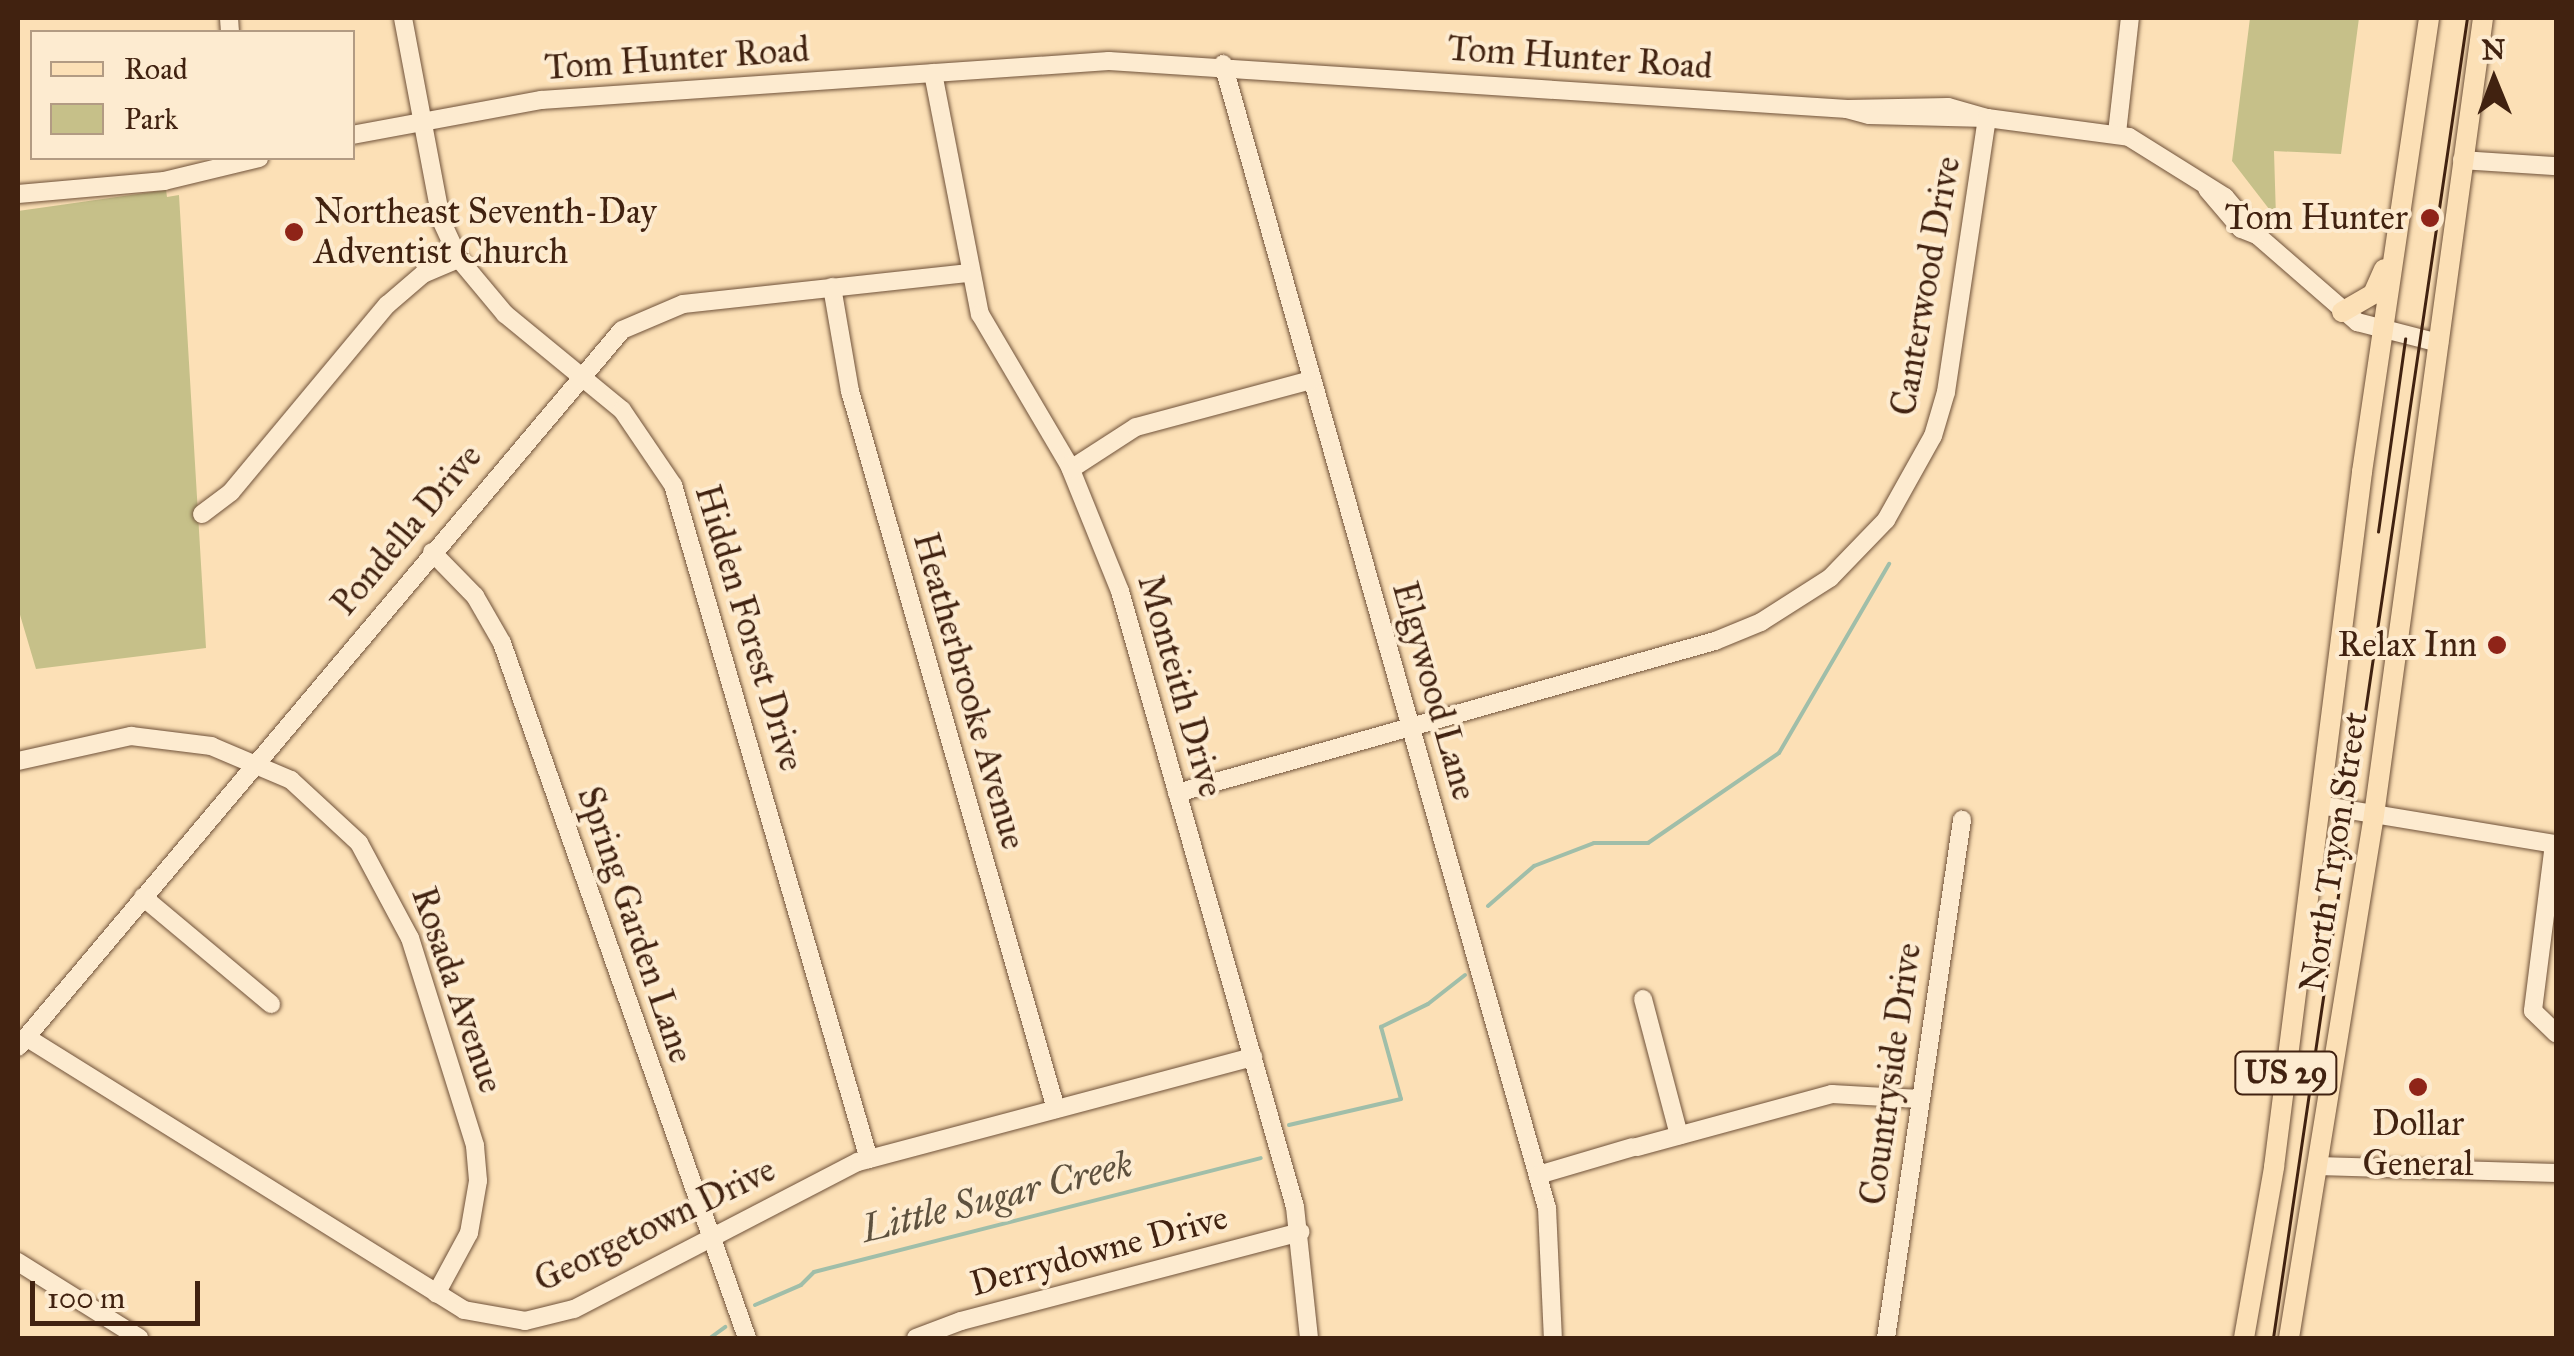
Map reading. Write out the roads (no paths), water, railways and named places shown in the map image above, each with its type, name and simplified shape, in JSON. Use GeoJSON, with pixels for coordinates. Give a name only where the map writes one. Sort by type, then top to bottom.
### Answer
{"type":"FeatureCollection","features":[{"type":"Feature","properties":{"kind":"main road","name":"North Tryon Street"},"geometry":{"type":"LineString","coordinates":[[2244,1338],[2274,1166],[2382,331],[2429,18]]}},
{"type":"Feature","properties":{"kind":"main road","name":"North Tryon Street"},"geometry":{"type":"LineString","coordinates":[[2288,1338],[2374,815],[2483,18]]}},
{"type":"Feature","properties":{"kind":"main road"},"geometry":{"type":"LineString","coordinates":[[2342,312],[2372,294],[2395,244]]}},
{"type":"Feature","properties":{"kind":"street","name":"Hidden Forest Drive"},"geometry":{"type":"LineString","coordinates":[[402,18],[418,120],[441,220],[458,258],[504,314],[580,376],[641,433],[684,513],[869,1159]]}},
{"type":"Feature","properties":{"kind":"street"},"geometry":{"type":"LineString","coordinates":[[2118,133],[2130,18]]}},
{"type":"Feature","properties":{"kind":"street","name":"Tom Hunter Road"},"geometry":{"type":"LineString","coordinates":[[355,134],[541,100],[1109,61],[1223,64],[1847,109],[1888,116],[1988,118],[2118,133],[2170,158],[2207,189],[2241,229],[2257,235],[2342,312],[2382,331],[2439,344]]}},
{"type":"Feature","properties":{"kind":"street","name":"Elgywood Lane"},"geometry":{"type":"LineString","coordinates":[[1223,64],[1538,1175],[1553,1245],[1553,1338]]}},
{"type":"Feature","properties":{"kind":"street","name":"Monteith Drive"},"geometry":{"type":"LineString","coordinates":[[932,74],[969,273],[988,331],[1071,469],[1116,578],[1301,1232],[1309,1338]]}},
{"type":"Feature","properties":{"kind":"street","name":"Canterwood Drive"},"geometry":{"type":"LineString","coordinates":[[1177,793],[1730,635],[1803,598],[1854,557],[1900,500],[1940,414],[1988,118]]}},
{"type":"Feature","properties":{"kind":"street"},"geometry":{"type":"LineString","coordinates":[[18,194],[164,181],[237,160]]}},
{"type":"Feature","properties":{"kind":"street"},"geometry":{"type":"LineString","coordinates":[[2462,160],[2556,166]]}},
{"type":"Feature","properties":{"kind":"street"},"geometry":{"type":"LineString","coordinates":[[202,514],[231,492],[387,304],[423,274],[458,258]]}},
{"type":"Feature","properties":{"kind":"street","name":"Pondella Drive"},"geometry":{"type":"LineString","coordinates":[[22,1042],[622,330],[653,312],[969,273]]}},
{"type":"Feature","properties":{"kind":"street","name":"Heatherbrooke Avenue"},"geometry":{"type":"LineString","coordinates":[[832,287],[850,390],[1056,1109]]}},
{"type":"Feature","properties":{"kind":"street"},"geometry":{"type":"LineString","coordinates":[[1071,469],[1136,427],[1312,380]]}},
{"type":"Feature","properties":{"kind":"street","name":"Spring Garden Lane"},"geometry":{"type":"LineString","coordinates":[[432,552],[475,596],[502,642],[746,1338]]}},
{"type":"Feature","properties":{"kind":"street","name":"Rosada Avenue"},"geometry":{"type":"LineString","coordinates":[[18,760],[132,736],[184,740],[257,762],[316,799],[359,842],[410,938],[476,1146],[478,1181],[468,1233],[436,1294]]}},
{"type":"Feature","properties":{"kind":"street"},"geometry":{"type":"LineString","coordinates":[[2320,805],[2556,844],[2535,1017],[2556,1033]]}},
{"type":"Feature","properties":{"kind":"street","name":"Countryside Drive"},"geometry":{"type":"LineString","coordinates":[[1886,1338],[1962,820]]}},
{"type":"Feature","properties":{"kind":"street"},"geometry":{"type":"LineString","coordinates":[[143,898],[271,1004]]}},
{"type":"Feature","properties":{"kind":"street"},"geometry":{"type":"LineString","coordinates":[[1643,1000],[1679,1135]]}},
{"type":"Feature","properties":{"kind":"street","name":"Georgetown Drive"},"geometry":{"type":"LineString","coordinates":[[22,1042],[436,1294],[504,1321],[555,1316],[869,1159],[1252,1058]]}},
{"type":"Feature","properties":{"kind":"street"},"geometry":{"type":"LineString","coordinates":[[1538,1175],[1832,1094],[1920,1099]]}},
{"type":"Feature","properties":{"kind":"street"},"geometry":{"type":"LineString","coordinates":[[2318,1166],[2556,1173]]}},
{"type":"Feature","properties":{"kind":"street","name":"Derrydowne Drive"},"geometry":{"type":"LineString","coordinates":[[923,1337],[1301,1232]]}},
{"type":"Feature","properties":{"kind":"street"},"geometry":{"type":"LineString","coordinates":[[18,1262],[139,1338]]}},
{"type":"Feature","properties":{"kind":"waterway","name":"Little Sugar Creek"},"geometry":{"type":"LineString","coordinates":[[1488,906],[1534,866],[1594,843],[1648,843],[1779,753],[1889,564]]}},
{"type":"Feature","properties":{"kind":"waterway","name":"Little Sugar Creek"},"geometry":{"type":"LineString","coordinates":[[1289,1125],[1401,1099],[1381,1027],[1428,1004],[1465,975]]}},
{"type":"Feature","properties":{"kind":"waterway","name":"Little Sugar Creek"},"geometry":{"type":"LineString","coordinates":[[755,1305],[801,1285],[814,1272],[1261,1158]]}},
{"type":"Feature","properties":{"kind":"waterway","name":"Little Sugar Creek"},"geometry":{"type":"LineString","coordinates":[[710,1338],[725,1327]]}},
{"type":"Feature","properties":{"kind":"tram line"},"geometry":{"type":"LineString","coordinates":[[2273,1338],[2467,18]]}},
{"type":"Feature","properties":{"kind":"tram line"},"geometry":{"type":"LineString","coordinates":[[2378,532],[2405,339]]}},
{"type":"Feature","properties":{"kind":"place","name":"Tom Hunter"},"geometry":{"type":"Point","coordinates":[2430,218]}},
{"type":"Feature","properties":{"kind":"place","name":"Northeast Seventh-Day Adventist Church"},"geometry":{"type":"Point","coordinates":[294,232]}},
{"type":"Feature","properties":{"kind":"place","name":"Relax Inn"},"geometry":{"type":"Point","coordinates":[2497,645]}},
{"type":"Feature","properties":{"kind":"place","name":"Dollar General"},"geometry":{"type":"Point","coordinates":[2418,1087]}}]}
